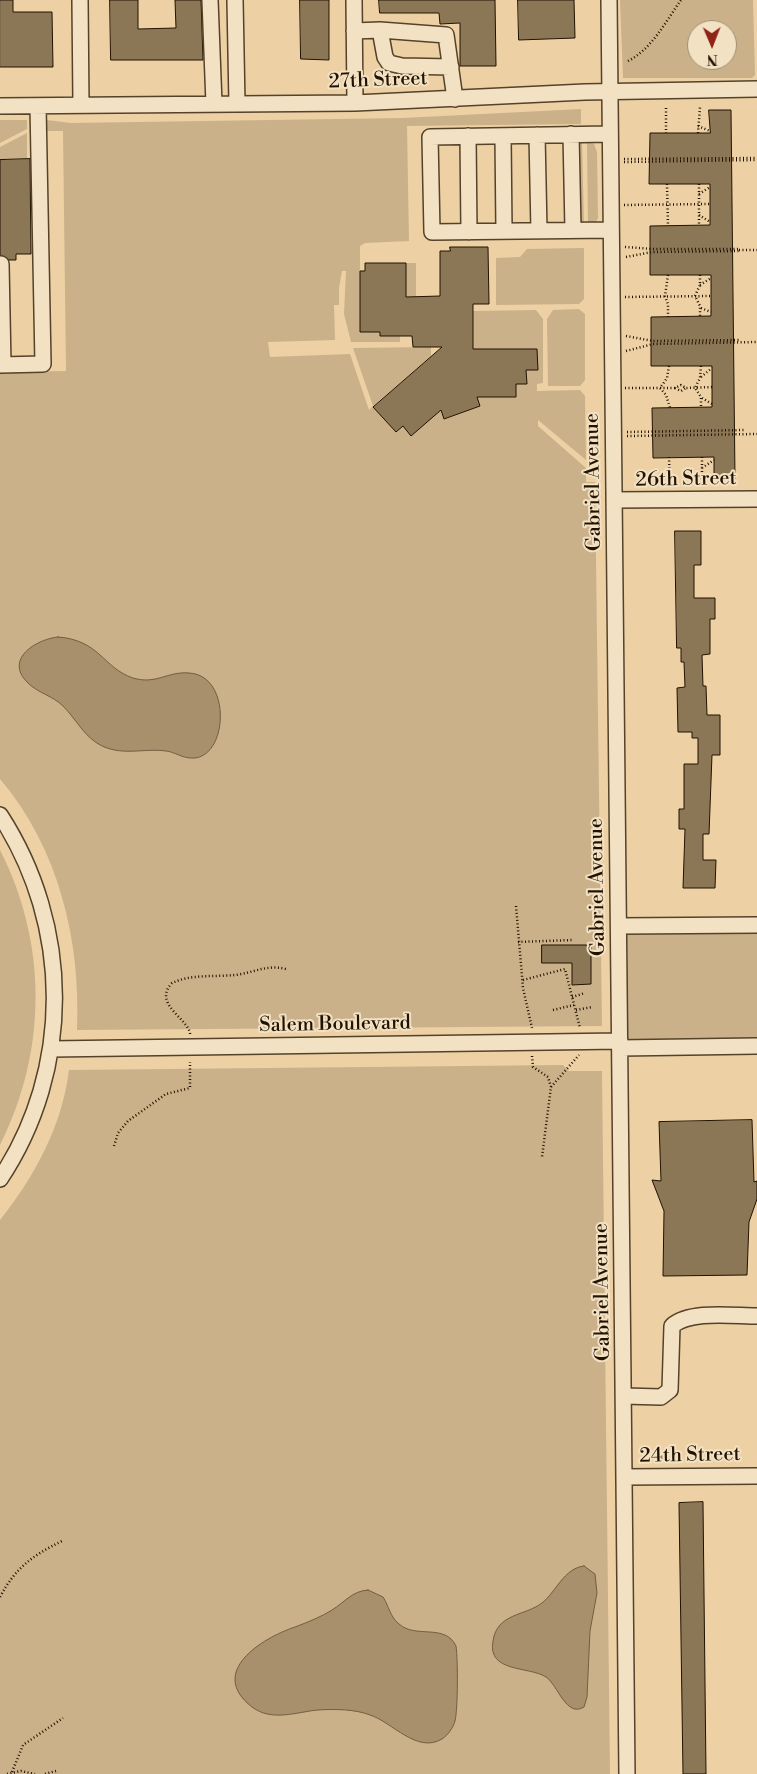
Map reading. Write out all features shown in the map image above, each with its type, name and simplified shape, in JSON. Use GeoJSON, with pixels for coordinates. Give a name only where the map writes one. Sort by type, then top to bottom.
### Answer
{"type":"FeatureCollection","features":[{"type":"Feature","properties":{"kind":"street"},"geometry":{"type":"LineString","coordinates":[[80,0],[82,105]]}},
{"type":"Feature","properties":{"kind":"street"},"geometry":{"type":"LineString","coordinates":[[210,0],[214,104]]}},
{"type":"Feature","properties":{"kind":"street"},"geometry":{"type":"LineString","coordinates":[[235,0],[237,104]]}},
{"type":"Feature","properties":{"kind":"street"},"geometry":{"type":"LineString","coordinates":[[354,0],[355,103]]}},
{"type":"Feature","properties":{"kind":"street","name":"Gabriel Avenue"},"geometry":{"type":"LineString","coordinates":[[608,0],[628,1774]]}},
{"type":"Feature","properties":{"kind":"street"},"geometry":{"type":"LineString","coordinates":[[354,31],[380,30],[446,35],[455,99]]}},
{"type":"Feature","properties":{"kind":"street"},"geometry":{"type":"LineString","coordinates":[[380,30],[384,57],[389,63],[402,66],[451,67]]}},
{"type":"Feature","properties":{"kind":"street","name":"27th Street"},"geometry":{"type":"LineString","coordinates":[[0,106],[355,103],[610,91],[757,90]]}},
{"type":"Feature","properties":{"kind":"street"},"geometry":{"type":"LineString","coordinates":[[1,264],[2,365],[43,364],[38,106]]}},
{"type":"Feature","properties":{"kind":"street"},"geometry":{"type":"LineString","coordinates":[[571,134],[573,230]]}},
{"type":"Feature","properties":{"kind":"street"},"geometry":{"type":"LineString","coordinates":[[610,134],[430,137],[425,203],[432,232],[611,230]]}},
{"type":"Feature","properties":{"kind":"street"},"geometry":{"type":"LineString","coordinates":[[537,135],[539,231]]}},
{"type":"Feature","properties":{"kind":"street"},"geometry":{"type":"LineString","coordinates":[[468,136],[469,232]]}},
{"type":"Feature","properties":{"kind":"street"},"geometry":{"type":"LineString","coordinates":[[503,136],[504,231]]}},
{"type":"Feature","properties":{"kind":"street","name":"26th Street"},"geometry":{"type":"LineString","coordinates":[[614,500],[757,499]]}},
{"type":"Feature","properties":{"kind":"street"},"geometry":{"type":"LineString","coordinates":[[0,815],[31,874],[47,926],[55,980],[51,1049],[35,1111],[17,1150],[0,1179]]}},
{"type":"Feature","properties":{"kind":"street"},"geometry":{"type":"LineString","coordinates":[[619,926],[757,925]]}},
{"type":"Feature","properties":{"kind":"street","name":"Salem Boulevard"},"geometry":{"type":"LineString","coordinates":[[51,1049],[583,1041],[620,1044],[757,1046]]}},
{"type":"Feature","properties":{"kind":"street"},"geometry":{"type":"LineString","coordinates":[[624,1396],[661,1397],[670,1390],[672,1326],[680,1319],[693,1316],[757,1316]]}},
{"type":"Feature","properties":{"kind":"street","name":"24th Street"},"geometry":{"type":"LineString","coordinates":[[624,1477],[757,1476]]}},
{"type":"Feature","properties":{"kind":"path"},"geometry":{"type":"LineString","coordinates":[[628,61],[637,56],[658,34],[681,0]]}},
{"type":"Feature","properties":{"kind":"path"},"geometry":{"type":"LineString","coordinates":[[698,133],[700,107]]}},
{"type":"Feature","properties":{"kind":"path"},"geometry":{"type":"LineString","coordinates":[[666,108],[666,133]]}},
{"type":"Feature","properties":{"kind":"path"},"geometry":{"type":"LineString","coordinates":[[698,126],[710,131]]}},
{"type":"Feature","properties":{"kind":"path"},"geometry":{"type":"LineString","coordinates":[[623,161],[757,159]]}},
{"type":"Feature","properties":{"kind":"path"},"geometry":{"type":"LineString","coordinates":[[666,184],[668,226]]}},
{"type":"Feature","properties":{"kind":"path"},"geometry":{"type":"LineString","coordinates":[[699,184],[699,225]]}},
{"type":"Feature","properties":{"kind":"path"},"geometry":{"type":"LineString","coordinates":[[699,194],[710,187]]}},
{"type":"Feature","properties":{"kind":"path"},"geometry":{"type":"LineString","coordinates":[[624,205],[710,204]]}},
{"type":"Feature","properties":{"kind":"path"},"geometry":{"type":"LineString","coordinates":[[699,216],[710,222]]}},
{"type":"Feature","properties":{"kind":"path"},"geometry":{"type":"LineString","coordinates":[[624,247],[757,250]]}},
{"type":"Feature","properties":{"kind":"path"},"geometry":{"type":"LineString","coordinates":[[624,257],[652,252],[739,250]]}},
{"type":"Feature","properties":{"kind":"path"},"geometry":{"type":"LineString","coordinates":[[668,275],[665,296],[668,304],[668,317]]}},
{"type":"Feature","properties":{"kind":"path"},"geometry":{"type":"LineString","coordinates":[[695,296],[700,285],[700,275]]}},
{"type":"Feature","properties":{"kind":"path"},"geometry":{"type":"LineString","coordinates":[[700,285],[711,278]]}},
{"type":"Feature","properties":{"kind":"path"},"geometry":{"type":"LineString","coordinates":[[695,296],[700,306],[700,316]]}},
{"type":"Feature","properties":{"kind":"path"},"geometry":{"type":"LineString","coordinates":[[625,297],[711,296]]}},
{"type":"Feature","properties":{"kind":"path"},"geometry":{"type":"LineString","coordinates":[[700,306],[711,312]]}},
{"type":"Feature","properties":{"kind":"path"},"geometry":{"type":"LineString","coordinates":[[625,336],[654,340],[739,340]]}},
{"type":"Feature","properties":{"kind":"path"},"geometry":{"type":"LineString","coordinates":[[625,352],[653,344],[757,342]]}},
{"type":"Feature","properties":{"kind":"path"},"geometry":{"type":"LineString","coordinates":[[660,388],[667,378],[669,366]]}},
{"type":"Feature","properties":{"kind":"path"},"geometry":{"type":"LineString","coordinates":[[700,366],[700,378]]}},
{"type":"Feature","properties":{"kind":"path"},"geometry":{"type":"LineString","coordinates":[[695,388],[700,378],[712,368]]}},
{"type":"Feature","properties":{"kind":"path"},"geometry":{"type":"LineString","coordinates":[[625,388],[675,388],[681,385],[686,388],[712,387]]}},
{"type":"Feature","properties":{"kind":"path"},"geometry":{"type":"LineString","coordinates":[[660,388],[666,395],[670,408]]}},
{"type":"Feature","properties":{"kind":"path"},"geometry":{"type":"LineString","coordinates":[[695,388],[700,396],[712,404]]}},
{"type":"Feature","properties":{"kind":"path"},"geometry":{"type":"LineString","coordinates":[[700,396],[701,407]]}},
{"type":"Feature","properties":{"kind":"path"},"geometry":{"type":"LineString","coordinates":[[626,432],[746,430]]}},
{"type":"Feature","properties":{"kind":"path"},"geometry":{"type":"LineString","coordinates":[[626,436],[757,434]]}},
{"type":"Feature","properties":{"kind":"path"},"geometry":{"type":"LineString","coordinates":[[669,457],[670,486]]}},
{"type":"Feature","properties":{"kind":"path"},"geometry":{"type":"LineString","coordinates":[[702,457],[702,486]]}},
{"type":"Feature","properties":{"kind":"path"},"geometry":{"type":"LineString","coordinates":[[702,468],[714,460]]}},
{"type":"Feature","properties":{"kind":"path"},"geometry":{"type":"LineString","coordinates":[[516,906],[525,999],[531,1020],[533,1067],[548,1077],[550,1087],[542,1157]]}},
{"type":"Feature","properties":{"kind":"path"},"geometry":{"type":"LineString","coordinates":[[518,942],[574,940]]}},
{"type":"Feature","properties":{"kind":"path"},"geometry":{"type":"LineString","coordinates":[[523,980],[565,970],[576,1010],[583,1041],[576,1060],[550,1087]]}},
{"type":"Feature","properties":{"kind":"path"},"geometry":{"type":"LineString","coordinates":[[572,997],[585,993]]}},
{"type":"Feature","properties":{"kind":"path"},"geometry":{"type":"LineString","coordinates":[[553,1010],[574,1005]]}},
{"type":"Feature","properties":{"kind":"path"},"geometry":{"type":"LineString","coordinates":[[576,1010],[592,1007]]}},
{"type":"Feature","properties":{"kind":"path"},"geometry":{"type":"LineString","coordinates":[[0,1597],[22,1565],[62,1541]]}},
{"type":"Feature","properties":{"kind":"path"},"geometry":{"type":"LineString","coordinates":[[12,1772],[23,1745],[63,1718]]}},
{"type":"Feature","properties":{"kind":"path"},"geometry":{"type":"LineString","coordinates":[[7,1774],[20,1771],[35,1774]]}},
{"type":"Feature","properties":{"kind":"path"},"geometry":{"type":"LineString","coordinates":[[46,1774],[56,1771]]}},
{"type":"Feature","properties":{"kind":"shaded area"},"geometry":{"type":"Polygon","coordinates":[[[620,0],[753,0],[755,75],[752,78],[623,78],[620,0]]]}},
{"type":"Feature","properties":{"kind":"shaded area"},"geometry":{"type":"Polygon","coordinates":[[[581,109],[581,124],[407,126],[409,241],[365,243],[360,246],[360,332],[380,332],[381,336],[400,336],[400,342],[351,342],[344,314],[346,271],[342,271],[339,305],[334,305],[335,340],[268,342],[270,357],[350,354],[369,410],[373,406],[396,432],[403,426],[441,410],[445,419],[480,406],[477,397],[516,396],[516,384],[526,384],[526,370],[537,370],[537,349],[473,349],[473,311],[536,310],[543,319],[543,383],[537,384],[537,391],[580,390],[585,396],[586,460],[538,420],[538,426],[586,468],[586,482],[595,482],[602,1026],[77,1030],[75,963],[62,897],[37,835],[20,806],[0,779],[0,372],[66,371],[63,131],[47,131],[47,120],[71,123],[403,118],[581,109]]]}},
{"type":"Feature","properties":{"kind":"shaded area"},"geometry":{"type":"Polygon","coordinates":[[[0,120],[27,120],[27,129],[0,143],[0,120]]]}},
{"type":"Feature","properties":{"kind":"shaded area"},"geometry":{"type":"Polygon","coordinates":[[[27,133],[27,160],[0,159],[0,147],[27,133]]]}},
{"type":"Feature","properties":{"kind":"shaded area"},"geometry":{"type":"Polygon","coordinates":[[[582,141],[584,226],[580,225],[578,144],[582,141]]]}},
{"type":"Feature","properties":{"kind":"shaded area"},"geometry":{"type":"Polygon","coordinates":[[[587,141],[594,144],[597,152],[598,218],[594,225],[588,226],[587,141]]]}},
{"type":"Feature","properties":{"kind":"shaded area"},"geometry":{"type":"Polygon","coordinates":[[[584,248],[584,299],[579,304],[496,305],[496,258],[520,257],[527,249],[584,248]]]}},
{"type":"Feature","properties":{"kind":"shaded area"},"geometry":{"type":"Polygon","coordinates":[[[406,263],[416,263],[416,297],[406,297],[406,263]]]}},
{"type":"Feature","properties":{"kind":"shaded area"},"geometry":{"type":"Polygon","coordinates":[[[579,309],[585,314],[585,380],[580,386],[548,386],[547,319],[553,310],[579,309]]]}},
{"type":"Feature","properties":{"kind":"shaded area"},"geometry":{"type":"Polygon","coordinates":[[[431,347],[431,356],[373,406],[353,348],[431,347]]]}},
{"type":"Feature","properties":{"kind":"shaded area"},"geometry":{"type":"Polygon","coordinates":[[[58,637],[83,643],[115,668],[133,678],[148,680],[182,673],[203,677],[213,688],[219,702],[218,733],[212,746],[203,755],[191,758],[158,750],[118,751],[102,746],[90,738],[63,706],[28,683],[21,674],[19,666],[21,658],[26,652],[41,642],[58,637]]]}},
{"type":"Feature","properties":{"kind":"shaded area"},"geometry":{"type":"Polygon","coordinates":[[[0,850],[16,886],[27,923],[33,960],[36,998],[33,1036],[27,1073],[0,1145],[0,850]]]}},
{"type":"Feature","properties":{"kind":"shaded area"},"geometry":{"type":"Polygon","coordinates":[[[757,925],[757,1046],[620,1048],[619,926],[757,925]]]}},
{"type":"Feature","properties":{"kind":"shaded area"},"geometry":{"type":"Polygon","coordinates":[[[563,1065],[569,1071],[602,1071],[610,1774],[0,1774],[0,1220],[25,1186],[45,1150],[60,1111],[69,1070],[563,1065]]]}},
{"type":"Feature","properties":{"kind":"shaded area"},"geometry":{"type":"Polygon","coordinates":[[[584,1566],[595,1574],[597,1593],[590,1631],[587,1697],[584,1707],[578,1709],[572,1708],[567,1704],[546,1677],[511,1667],[496,1659],[493,1651],[493,1641],[500,1625],[506,1620],[542,1603],[571,1571],[584,1566]]]}},
{"type":"Feature","properties":{"kind":"shaded area"},"geometry":{"type":"Polygon","coordinates":[[[368,1590],[383,1597],[399,1624],[414,1631],[445,1635],[456,1646],[456,1715],[452,1729],[442,1739],[433,1743],[423,1743],[414,1740],[378,1719],[364,1713],[351,1711],[324,1710],[284,1715],[268,1714],[252,1707],[240,1694],[235,1681],[237,1669],[244,1658],[255,1648],[282,1632],[328,1613],[357,1592],[368,1590]]]}},
{"type":"Feature","properties":{"kind":"building"},"geometry":{"type":"Polygon","coordinates":[[[0,0],[13,0],[13,12],[52,12],[53,67],[0,67],[0,0]]]}},
{"type":"Feature","properties":{"kind":"building"},"geometry":{"type":"Polygon","coordinates":[[[110,0],[138,0],[138,29],[176,28],[175,0],[201,0],[203,60],[111,60],[110,0]]]}},
{"type":"Feature","properties":{"kind":"building"},"geometry":{"type":"Polygon","coordinates":[[[300,0],[329,0],[329,60],[301,59],[300,0]]]}},
{"type":"Feature","properties":{"kind":"building"},"geometry":{"type":"Polygon","coordinates":[[[379,0],[495,0],[496,66],[460,66],[460,23],[440,24],[439,13],[380,13],[379,0]]]}},
{"type":"Feature","properties":{"kind":"building"},"geometry":{"type":"Polygon","coordinates":[[[518,0],[574,0],[575,38],[519,40],[518,0]]]}},
{"type":"Feature","properties":{"kind":"building"},"geometry":{"type":"Polygon","coordinates":[[[709,110],[731,110],[735,479],[714,480],[714,457],[653,458],[652,408],[712,407],[712,366],[651,366],[651,317],[711,316],[711,275],[650,275],[650,226],[710,225],[710,184],[649,184],[650,133],[710,133],[709,110]]]}},
{"type":"Feature","properties":{"kind":"building"},"geometry":{"type":"Polygon","coordinates":[[[30,159],[31,254],[16,254],[16,260],[9,260],[0,255],[0,160],[30,159]]]}},
{"type":"Feature","properties":{"kind":"building"},"geometry":{"type":"Polygon","coordinates":[[[450,247],[488,247],[489,304],[473,304],[473,349],[537,349],[538,370],[526,370],[527,384],[516,384],[516,397],[477,397],[480,406],[444,419],[441,410],[411,436],[403,426],[396,432],[373,407],[442,347],[413,347],[412,336],[380,336],[380,332],[360,332],[360,271],[365,271],[365,263],[406,263],[406,297],[440,296],[440,251],[450,251],[450,247]]]}},
{"type":"Feature","properties":{"kind":"building"},"geometry":{"type":"Polygon","coordinates":[[[675,531],[701,531],[701,565],[694,565],[694,598],[715,598],[715,619],[710,619],[710,654],[702,655],[703,686],[706,686],[707,715],[720,715],[720,755],[712,755],[709,834],[703,834],[703,860],[716,860],[715,888],[683,888],[685,829],[679,829],[679,809],[684,809],[684,764],[698,764],[698,738],[692,738],[692,732],[678,732],[677,688],[685,687],[684,662],[681,662],[681,648],[677,648],[675,531]]]}},
{"type":"Feature","properties":{"kind":"building"},"geometry":{"type":"Polygon","coordinates":[[[542,945],[591,945],[591,984],[572,985],[572,963],[542,963],[542,945]]]}},
{"type":"Feature","properties":{"kind":"building"},"geometry":{"type":"Polygon","coordinates":[[[752,1120],[754,1182],[757,1181],[757,1199],[749,1222],[747,1275],[663,1276],[664,1211],[652,1180],[661,1181],[659,1122],[752,1120]]]}},
{"type":"Feature","properties":{"kind":"building"},"geometry":{"type":"Polygon","coordinates":[[[703,1502],[706,1774],[683,1774],[679,1503],[703,1502]]]}}]}
